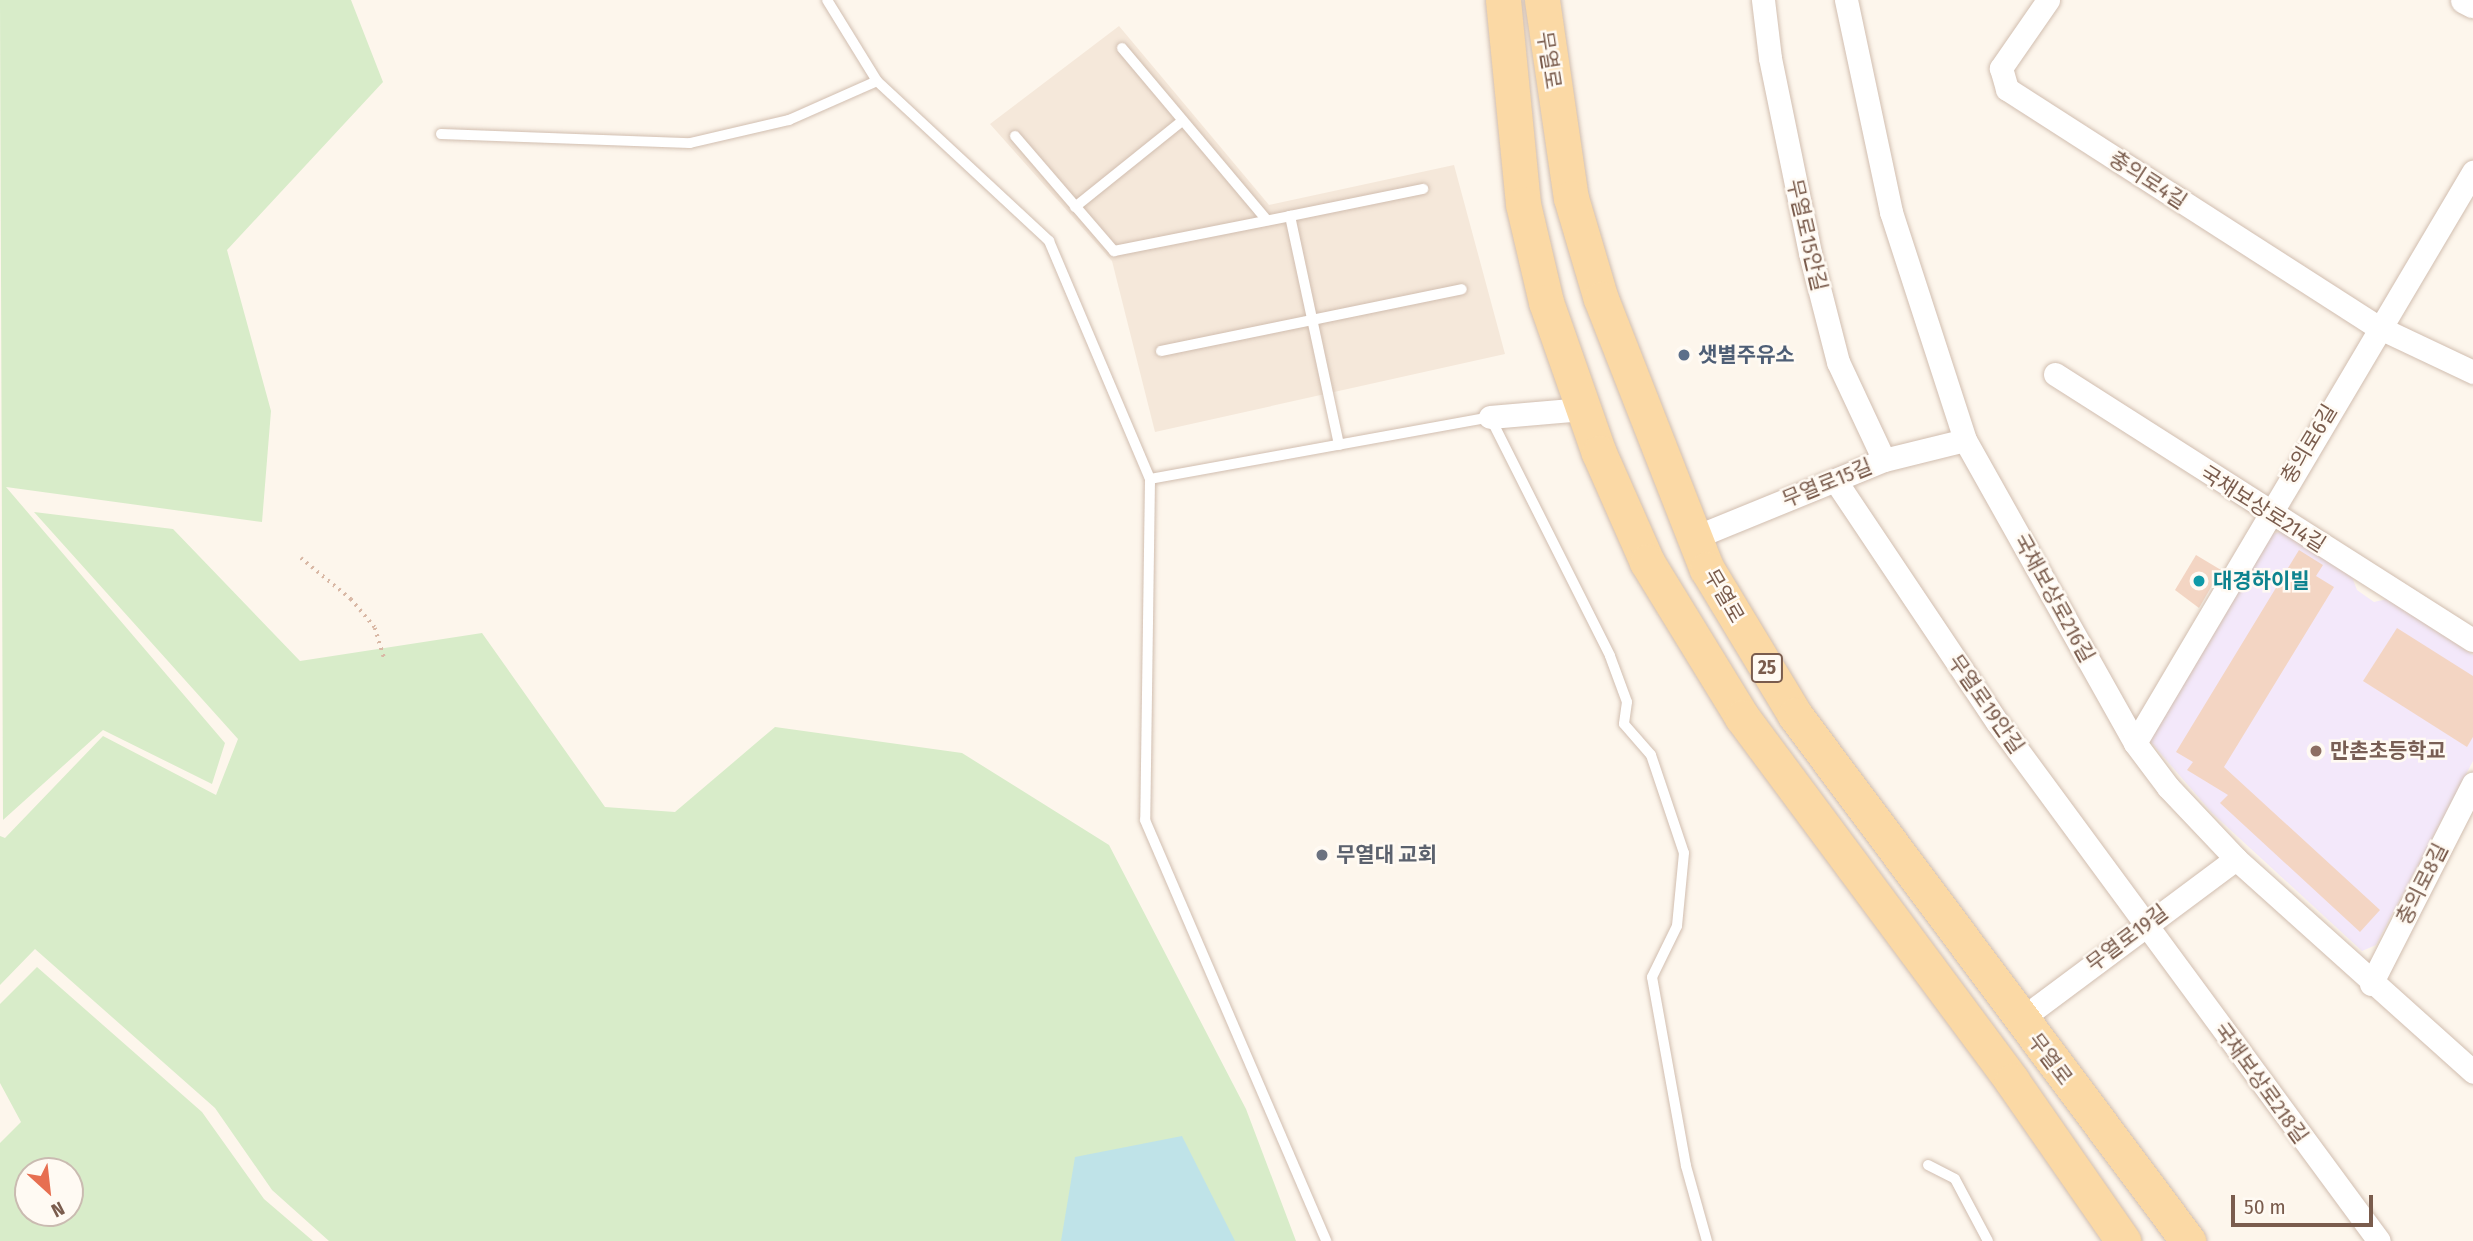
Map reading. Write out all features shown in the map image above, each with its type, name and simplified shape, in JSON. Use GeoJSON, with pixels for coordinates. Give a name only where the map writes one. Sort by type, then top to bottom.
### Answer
{"type":"FeatureCollection","features":[{"type":"Feature","properties":{"kind":"main road","name":"무열로"},"geometry":{"type":"LineString","coordinates":[[1503,0],[1523,204],[1546,302],[1583,410],[1647,562],[1742,717],[2004,1071],[2123,1241]]}},
{"type":"Feature","properties":{"kind":"main road","name":"무열로"},"geometry":{"type":"LineString","coordinates":[[1542,0],[1571,198],[1601,299],[1693,538],[1795,715],[2188,1241]]}},
{"type":"Feature","properties":{"kind":"main road"},"geometry":{"type":"LineString","coordinates":[[1583,410],[1640,402]]}},
{"type":"Feature","properties":{"kind":"street","name":"무열로15안길"},"geometry":{"type":"LineString","coordinates":[[1762,0],[1770,58],[1825,314],[1838,362],[1884,460]]}},
{"type":"Feature","properties":{"kind":"street","name":"국채보상로216길"},"geometry":{"type":"LineString","coordinates":[[1846,0],[1891,212],[1965,440],[2136,743],[2168,786],[2236,859],[2371,984],[2473,1072]]}},
{"type":"Feature","properties":{"kind":"street","name":"충의로4길"},"geometry":{"type":"LineString","coordinates":[[2048,0],[2001,68],[2007,89],[2378,327]]}},
{"type":"Feature","properties":{"kind":"street"},"geometry":{"type":"LineString","coordinates":[[2465,0],[2473,4]]}},
{"type":"Feature","properties":{"kind":"street","name":"충의로6길"},"geometry":{"type":"LineString","coordinates":[[2136,743],[2268,513],[2473,172]]}},
{"type":"Feature","properties":{"kind":"street"},"geometry":{"type":"LineString","coordinates":[[2378,327],[2473,372]]}},
{"type":"Feature","properties":{"kind":"street","name":"국채보상로214길"},"geometry":{"type":"LineString","coordinates":[[2055,374],[2268,513],[2473,640]]}},
{"type":"Feature","properties":{"kind":"street"},"geometry":{"type":"LineString","coordinates":[[1490,417],[1583,410]]}},
{"type":"Feature","properties":{"kind":"street","name":"무열로15길"},"geometry":{"type":"LineString","coordinates":[[1693,538],[1884,460],[1965,440]]}},
{"type":"Feature","properties":{"kind":"street","name":"무열로19안길"},"geometry":{"type":"LineString","coordinates":[[1835,480],[1997,722],[2144,924]]}},
{"type":"Feature","properties":{"kind":"street","name":"충의로8길"},"geometry":{"type":"LineString","coordinates":[[2371,984],[2473,784]]}},
{"type":"Feature","properties":{"kind":"street","name":"무열로19길"},"geometry":{"type":"LineString","coordinates":[[2021,1020],[2144,924],[2236,859]]}},
{"type":"Feature","properties":{"kind":"street","name":"국채보상로218길"},"geometry":{"type":"LineString","coordinates":[[2144,924],[2379,1241]]}},
{"type":"Feature","properties":{"kind":"lane"},"geometry":{"type":"LineString","coordinates":[[827,0],[877,81],[1049,241],[1150,479],[1145,820],[1326,1241]]}},
{"type":"Feature","properties":{"kind":"lane"},"geometry":{"type":"LineString","coordinates":[[1122,48],[1267,220]]}},
{"type":"Feature","properties":{"kind":"lane"},"geometry":{"type":"LineString","coordinates":[[441,134],[690,143],[789,120],[877,81]]}},
{"type":"Feature","properties":{"kind":"lane"},"geometry":{"type":"LineString","coordinates":[[1075,207],[1182,121]]}},
{"type":"Feature","properties":{"kind":"lane"},"geometry":{"type":"LineString","coordinates":[[1015,136],[1114,251],[1423,189]]}},
{"type":"Feature","properties":{"kind":"lane"},"geometry":{"type":"LineString","coordinates":[[1290,216],[1339,445]]}},
{"type":"Feature","properties":{"kind":"lane"},"geometry":{"type":"LineString","coordinates":[[1161,351],[1462,289]]}},
{"type":"Feature","properties":{"kind":"lane"},"geometry":{"type":"LineString","coordinates":[[1150,479],[1490,417],[1610,656],[1627,702],[1624,724],[1651,755],[1684,853],[1677,926],[1651,977],[1686,1166],[1707,1241]]}},
{"type":"Feature","properties":{"kind":"lane"},"geometry":{"type":"LineString","coordinates":[[1928,1165],[1955,1180],[1988,1241]]}},
{"type":"Feature","properties":{"kind":"path"},"geometry":{"type":"LineString","coordinates":[[301,558],[351,599],[375,628],[385,661]]}},
{"type":"Feature","properties":{"kind":"shaded area"},"geometry":{"type":"Polygon","coordinates":[[[1119,26],[1269,205],[1454,165],[1505,354],[1155,432],[1112,261],[990,124],[1119,26]]]}},
{"type":"Feature","properties":{"kind":"shaded area","name":"만촌초등학교"},"geometry":{"type":"Polygon","coordinates":[[[2281,532],[2352,577],[2357,590],[2374,602],[2387,599],[2473,655],[2473,761],[2376,945],[2362,951],[2212,813],[2149,740],[2266,535],[2281,532]]]}},
{"type":"Feature","properties":{"kind":"green space"},"geometry":{"type":"Polygon","coordinates":[[[0,0],[351,0],[383,82],[227,250],[271,411],[262,522],[6,487],[225,743],[212,784],[103,730],[3,820],[0,0]]]}},
{"type":"Feature","properties":{"kind":"green space"},"geometry":{"type":"Polygon","coordinates":[[[34,512],[173,529],[300,661],[482,633],[605,807],[675,812],[775,727],[962,753],[1109,845],[1246,1109],[1296,1241],[329,1241],[272,1190],[215,1108],[35,949],[0,985],[0,836],[5,838],[103,736],[216,795],[238,739],[34,512]]]}},
{"type":"Feature","properties":{"kind":"green space"},"geometry":{"type":"Polygon","coordinates":[[[37,967],[202,1112],[264,1199],[313,1241],[0,1241],[0,1143],[21,1122],[0,1083],[0,1004],[37,967]]]}},
{"type":"Feature","properties":{"kind":"water"},"geometry":{"type":"Polygon","coordinates":[[[1182,1136],[1235,1241],[1061,1241],[1075,1157],[1182,1136]]]}},
{"type":"Feature","properties":{"kind":"building"},"geometry":{"type":"Polygon","coordinates":[[[2299,550],[2323,565],[2316,576],[2334,587],[2224,767],[2380,910],[2360,932],[2220,803],[2228,795],[2187,770],[2193,762],[2176,752],[2299,550]]]}},
{"type":"Feature","properties":{"kind":"building","name":"대경하이빌"},"geometry":{"type":"Polygon","coordinates":[[[2196,555],[2221,570],[2199,608],[2175,590],[2196,555]]]}},
{"type":"Feature","properties":{"kind":"building"},"geometry":{"type":"Polygon","coordinates":[[[2397,628],[2473,676],[2473,737],[2467,747],[2363,681],[2397,628]]]}},
{"type":"Feature","properties":{"kind":"place","name":"샛별주유소"},"geometry":{"type":"Point","coordinates":[1684,355]}},
{"type":"Feature","properties":{"kind":"place","name":"대경하이빌"},"geometry":{"type":"Point","coordinates":[2199,581]}},
{"type":"Feature","properties":{"kind":"place","name":"만촌초등학교"},"geometry":{"type":"Point","coordinates":[2316,751]}},
{"type":"Feature","properties":{"kind":"place","name":"무열대 교회"},"geometry":{"type":"Point","coordinates":[1322,855]}}]}
